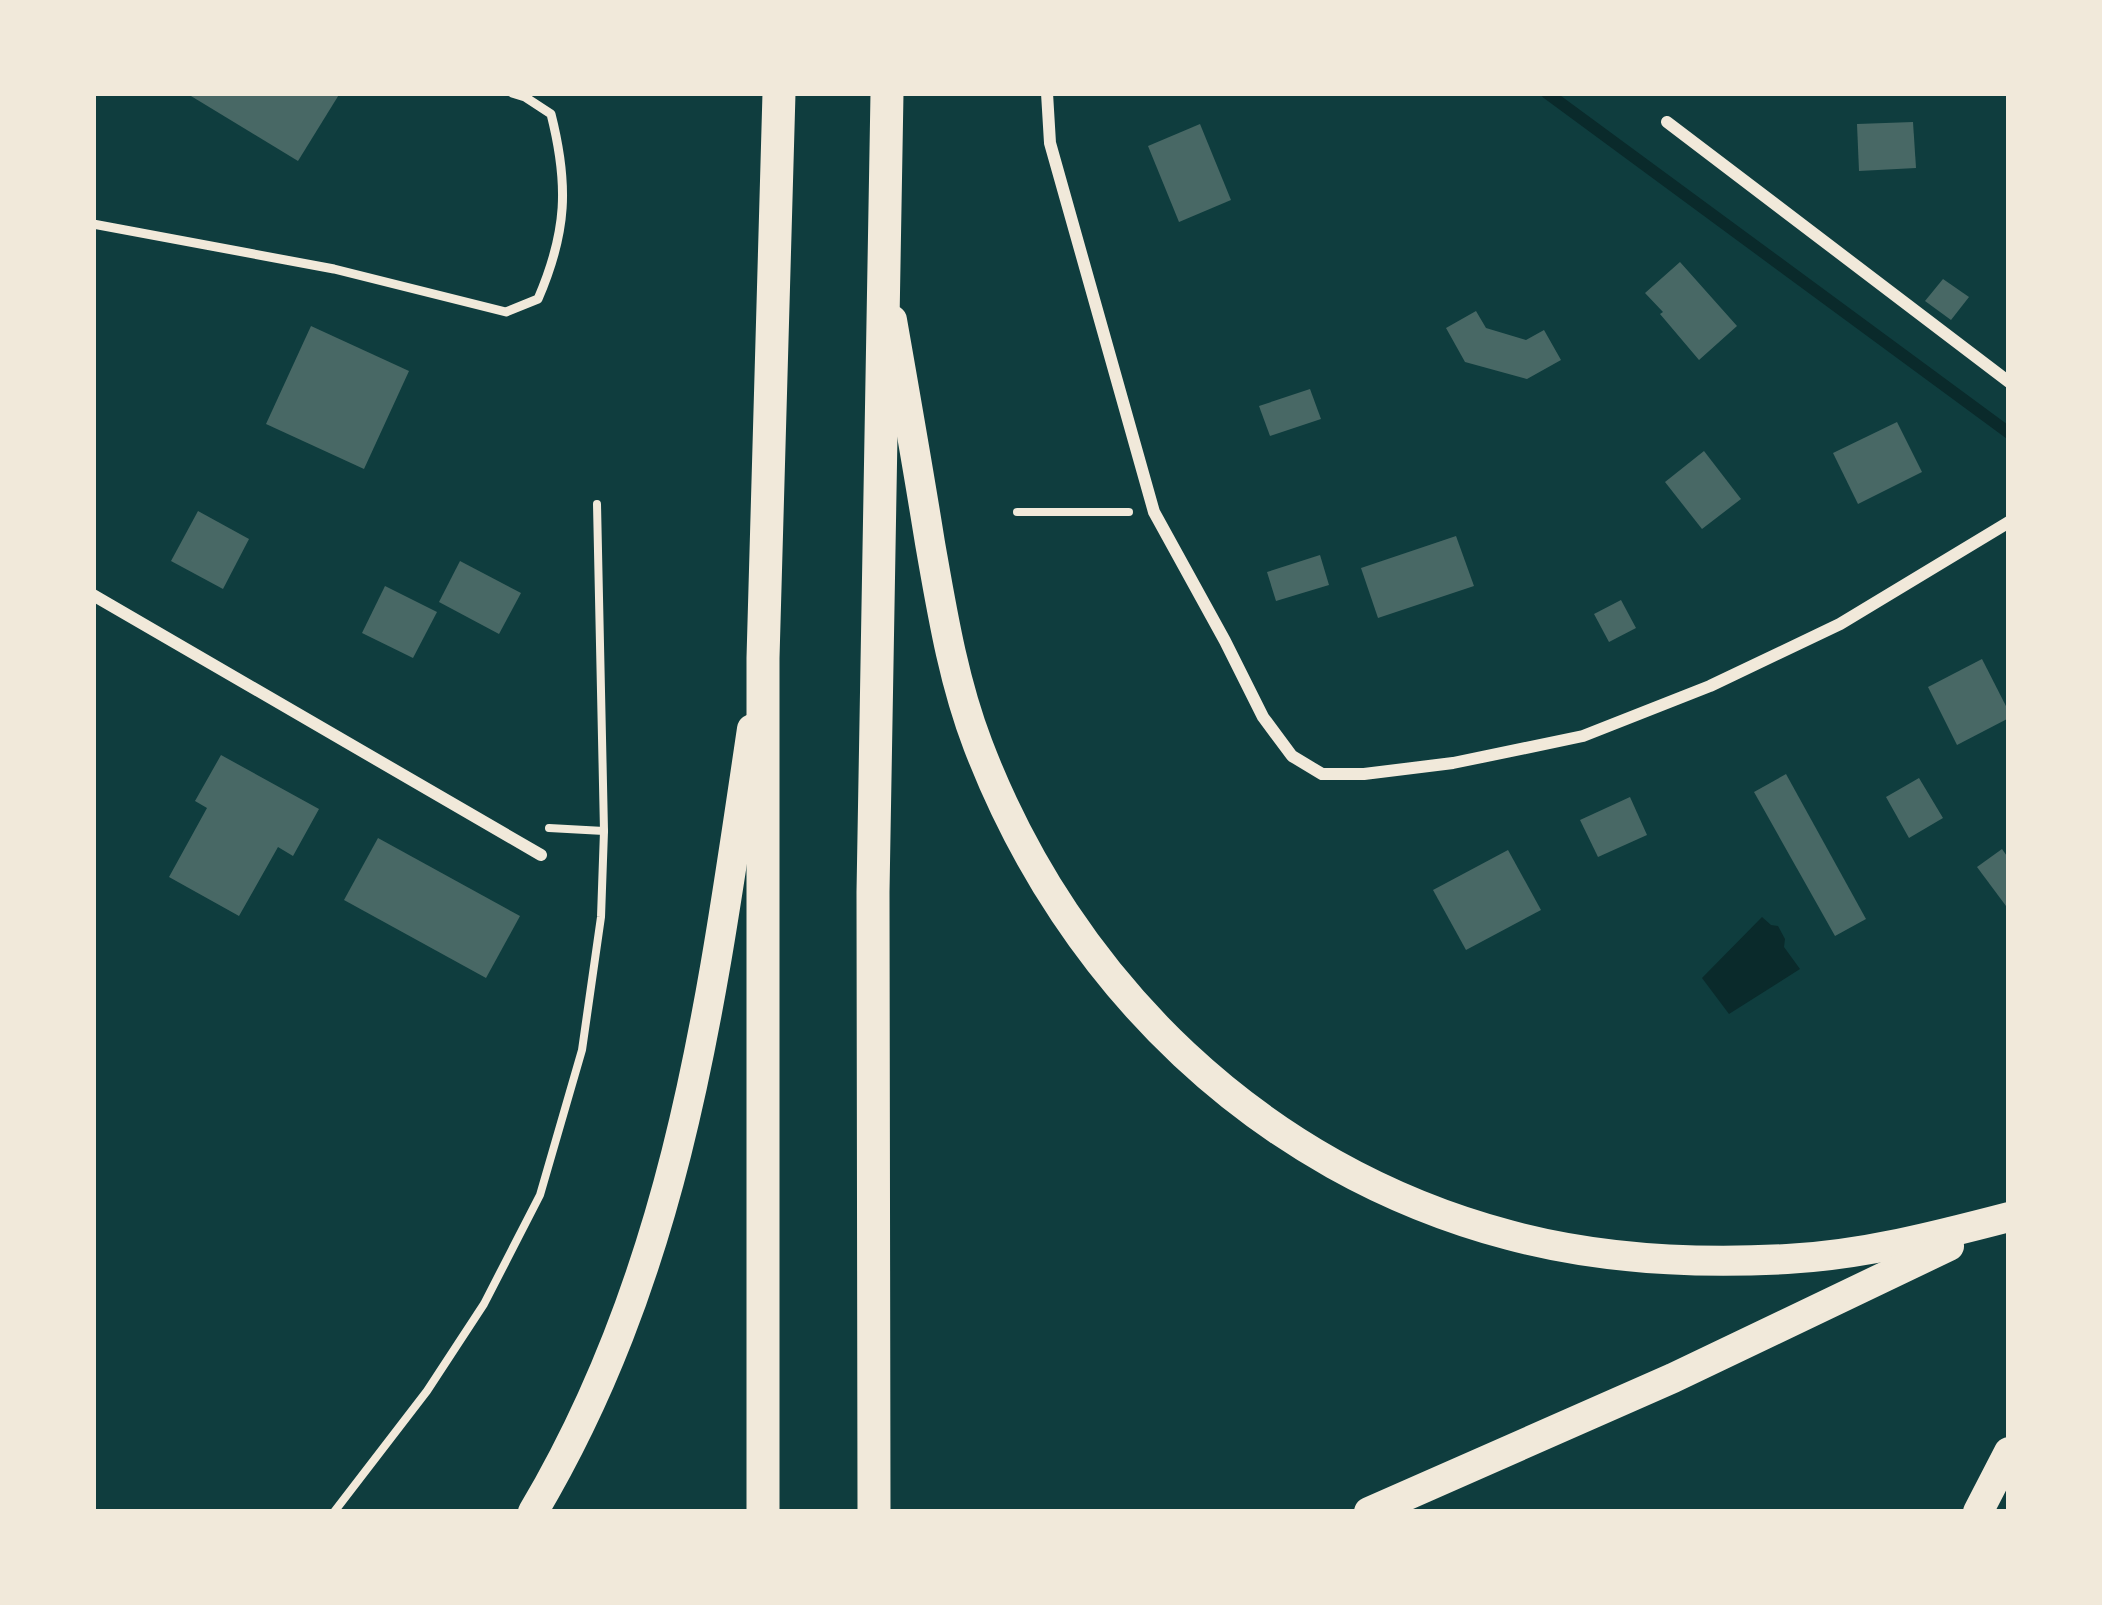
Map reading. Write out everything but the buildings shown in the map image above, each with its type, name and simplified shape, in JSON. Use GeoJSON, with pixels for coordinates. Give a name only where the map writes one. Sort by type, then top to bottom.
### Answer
{"type":"FeatureCollection","features":[{"type":"Feature","properties":{"kind":"highway"},"geometry":{"type":"LineString","coordinates":[[763,1512],[763,658],[778,93]]}},
{"type":"Feature","properties":{"kind":"highway"},"geometry":{"type":"LineString","coordinates":[[874,1512],[873,892],[887,93]]}},
{"type":"Feature","properties":{"kind":"main road"},"geometry":{"type":"LineString","coordinates":[[884,272],[947,642],[996,790],[1040,875],[1088,949],[1167,1040],[1235,1099],[1309,1150],[1372,1185],[1473,1224],[1578,1249],[1663,1258],[1791,1259],[1906,1243],[2009,1217]]}},
{"type":"Feature","properties":{"kind":"main road"},"geometry":{"type":"LineString","coordinates":[[533,1512],[599,1386],[647,1263],[664,1202],[708,1012],[763,658]]}},
{"type":"Feature","properties":{"kind":"main road"},"geometry":{"type":"LineString","coordinates":[[1369,1512],[1672,1378],[2009,1217]]}},
{"type":"Feature","properties":{"kind":"main road"},"geometry":{"type":"LineString","coordinates":[[1978,1512],[2009,1452]]}},
{"type":"Feature","properties":{"kind":"street"},"geometry":{"type":"LineString","coordinates":[[1047,93],[1050,143],[1154,512],[1263,717],[1292,756],[1322,774],[1453,763],[1583,736],[1710,686],[1840,624],[2009,522]]}},
{"type":"Feature","properties":{"kind":"street"},"geometry":{"type":"LineString","coordinates":[[1667,122],[2009,382]]}},
{"type":"Feature","properties":{"kind":"street"},"geometry":{"type":"LineString","coordinates":[[93,595],[541,855]]}},
{"type":"Feature","properties":{"kind":"lane"},"geometry":{"type":"LineString","coordinates":[[93,224],[334,269],[506,312],[538,299],[555,260],[562,218],[562,156],[551,114],[512,93]]}},
{"type":"Feature","properties":{"kind":"path"},"geometry":{"type":"LineString","coordinates":[[334,1512],[427,1391],[484,1304],[540,1195],[582,1050],[601,917],[604,831],[597,504]]}},
{"type":"Feature","properties":{"kind":"path"},"geometry":{"type":"LineString","coordinates":[[1017,512],[1154,512]]}},
{"type":"Feature","properties":{"kind":"path"},"geometry":{"type":"LineString","coordinates":[[490,826],[604,831]]}},
{"type":"Feature","properties":{"kind":"water"},"geometry":{"type":"Polygon","coordinates":[[[1762,917],[1778,926],[1784,947],[1800,969],[1729,1014],[1702,978],[1762,917]]]}},
{"type":"Feature","properties":{"kind":"waterway"},"geometry":{"type":"LineString","coordinates":[[1547,93],[2009,433]]}}]}
